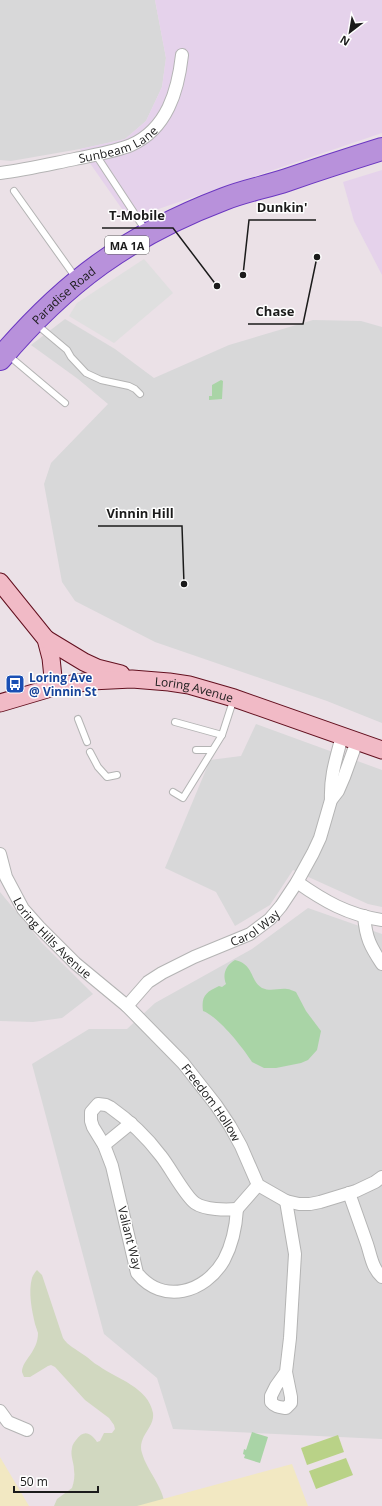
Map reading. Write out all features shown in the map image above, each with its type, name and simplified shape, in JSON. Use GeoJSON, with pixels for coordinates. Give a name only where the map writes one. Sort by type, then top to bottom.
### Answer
{"type":"FeatureCollection","features":[{"type":"Feature","properties":{"kind":"highway","name":"Paradise Road"},"geometry":{"type":"LineString","coordinates":[[2,356],[33,321],[78,280],[127,245],[186,215],[224,199],[382,149]]}},
{"type":"Feature","properties":{"kind":"main road"},"geometry":{"type":"LineString","coordinates":[[0,582],[46,639],[78,659],[96,668],[150,680]]}},
{"type":"Feature","properties":{"kind":"main road"},"geometry":{"type":"LineString","coordinates":[[46,639],[51,658],[54,687]]}},
{"type":"Feature","properties":{"kind":"main road","name":"Loring Avenue"},"geometry":{"type":"LineString","coordinates":[[0,703],[54,687],[91,681],[150,680],[189,685],[234,698],[382,750]]}},
{"type":"Feature","properties":{"kind":"street","name":"Sunbeam Lane"},"geometry":{"type":"LineString","coordinates":[[0,173],[96,154],[136,142],[151,131],[161,121],[168,110],[175,91],[182,55]]}},
{"type":"Feature","properties":{"kind":"street","name":"Carol Way"},"geometry":{"type":"LineString","coordinates":[[127,1006],[148,982],[162,973],[194,957],[250,934],[270,919],[281,906],[297,882],[320,838],[331,800],[344,777],[350,738]]}},
{"type":"Feature","properties":{"kind":"street","name":"Loring Hills Avenue"},"geometry":{"type":"LineString","coordinates":[[0,854],[6,877],[23,909],[75,963],[127,1006]]}},
{"type":"Feature","properties":{"kind":"street"},"geometry":{"type":"LineString","coordinates":[[297,882],[337,907],[382,920]]}},
{"type":"Feature","properties":{"kind":"street"},"geometry":{"type":"LineString","coordinates":[[364,916],[369,943],[382,964]]}},
{"type":"Feature","properties":{"kind":"street","name":"Freedom Hollow"},"geometry":{"type":"LineString","coordinates":[[127,1006],[174,1053],[216,1105],[241,1146],[258,1185]]}},
{"type":"Feature","properties":{"kind":"street","name":"Valiant Way"},"geometry":{"type":"LineString","coordinates":[[98,1104],[106,1105],[131,1123],[142,1133],[161,1156],[188,1195],[196,1203],[218,1209],[238,1209],[235,1230],[224,1259],[216,1271],[191,1289],[168,1292],[143,1280],[137,1273],[112,1166],[104,1145],[91,1121],[91,1112],[94,1106],[98,1104]]}},
{"type":"Feature","properties":{"kind":"street"},"geometry":{"type":"LineString","coordinates":[[104,1145],[131,1123]]}},
{"type":"Feature","properties":{"kind":"street"},"geometry":{"type":"LineString","coordinates":[[238,1209],[258,1185],[286,1201],[298,1204],[310,1204],[349,1193],[375,1182],[382,1177]]}},
{"type":"Feature","properties":{"kind":"street"},"geometry":{"type":"LineString","coordinates":[[349,1193],[372,1262],[377,1273],[382,1277]]}},
{"type":"Feature","properties":{"kind":"street"},"geometry":{"type":"LineString","coordinates":[[286,1201],[295,1254],[290,1338],[286,1372]]}},
{"type":"Feature","properties":{"kind":"street"},"geometry":{"type":"LineString","coordinates":[[0,1411],[8,1422],[27,1430]]}},
{"type":"Feature","properties":{"kind":"lane"},"geometry":{"type":"LineString","coordinates":[[96,154],[148,234]]}},
{"type":"Feature","properties":{"kind":"lane"},"geometry":{"type":"LineString","coordinates":[[14,191],[78,280]]}},
{"type":"Feature","properties":{"kind":"lane"},"geometry":{"type":"LineString","coordinates":[[33,321],[68,350],[71,357],[86,373],[101,380],[129,386],[140,394]]}},
{"type":"Feature","properties":{"kind":"lane"},"geometry":{"type":"LineString","coordinates":[[2,356],[65,403]]}},
{"type":"Feature","properties":{"kind":"lane"},"geometry":{"type":"LineString","coordinates":[[173,792],[183,798],[222,735],[234,698]]}},
{"type":"Feature","properties":{"kind":"lane"},"geometry":{"type":"LineString","coordinates":[[78,719],[87,742]]}},
{"type":"Feature","properties":{"kind":"lane"},"geometry":{"type":"LineString","coordinates":[[175,722],[222,735]]}},
{"type":"Feature","properties":{"kind":"lane"},"geometry":{"type":"LineString","coordinates":[[196,750],[212,750]]}},
{"type":"Feature","properties":{"kind":"lane"},"geometry":{"type":"LineString","coordinates":[[90,752],[98,767],[106,777],[117,775]]}},
{"type":"Feature","properties":{"kind":"shaded area"},"geometry":{"type":"Polygon","coordinates":[[[0,0],[155,0],[166,58],[162,87],[146,121],[125,139],[80,149],[11,161],[0,160],[0,0]]]}},
{"type":"Feature","properties":{"kind":"shaded area"},"geometry":{"type":"Polygon","coordinates":[[[155,0],[382,0],[382,133],[129,219],[80,149],[125,139],[146,121],[162,87],[166,58],[155,0]]]}},
{"type":"Feature","properties":{"kind":"shaded area"},"geometry":{"type":"Polygon","coordinates":[[[382,170],[382,275],[354,221],[343,182],[382,170]]]}},
{"type":"Feature","properties":{"kind":"shaded area"},"geometry":{"type":"Polygon","coordinates":[[[144,259],[173,293],[114,343],[69,316],[77,303],[144,259]]]}},
{"type":"Feature","properties":{"kind":"shaded area"},"geometry":{"type":"Polygon","coordinates":[[[65,319],[115,349],[154,378],[229,345],[313,320],[361,321],[382,327],[382,723],[327,701],[155,642],[75,601],[62,582],[44,484],[51,463],[108,404],[78,379],[31,345],[65,319]]]}},
{"type":"Feature","properties":{"kind":"shaded area"},"geometry":{"type":"Polygon","coordinates":[[[221,380],[223,381],[222,399],[209,400],[209,396],[212,396],[212,385],[221,380]]]}},
{"type":"Feature","properties":{"kind":"shaded area"},"geometry":{"type":"Polygon","coordinates":[[[256,724],[382,770],[382,907],[368,904],[293,870],[270,905],[235,926],[216,892],[165,868],[210,760],[241,756],[256,724]]]}},
{"type":"Feature","properties":{"kind":"shaded area"},"geometry":{"type":"Polygon","coordinates":[[[0,892],[42,943],[93,994],[62,1018],[33,1022],[0,1021],[0,892]]]}},
{"type":"Feature","properties":{"kind":"shaded area"},"geometry":{"type":"Polygon","coordinates":[[[308,908],[382,934],[382,1439],[173,1429],[157,1378],[104,1334],[32,1064],[89,1029],[127,1029],[155,1003],[252,949],[308,908]]]}},
{"type":"Feature","properties":{"kind":"shaded area"},"geometry":{"type":"Polygon","coordinates":[[[235,960],[246,965],[255,981],[262,988],[268,990],[288,989],[296,992],[306,1011],[321,1031],[317,1050],[308,1060],[301,1063],[276,1068],[264,1068],[252,1062],[237,1041],[223,1026],[216,1019],[203,1011],[205,995],[214,988],[219,986],[222,987],[226,984],[224,977],[227,967],[235,960]]]}},
{"type":"Feature","properties":{"kind":"shaded area"},"geometry":{"type":"Polygon","coordinates":[[[37,1270],[42,1275],[65,1341],[97,1365],[138,1390],[150,1404],[153,1418],[141,1447],[144,1460],[158,1485],[164,1499],[165,1506],[54,1506],[57,1499],[72,1488],[74,1481],[74,1467],[72,1451],[76,1440],[85,1433],[92,1436],[97,1442],[100,1441],[104,1433],[112,1433],[115,1429],[109,1418],[85,1400],[55,1367],[51,1365],[30,1377],[24,1377],[22,1372],[24,1364],[36,1345],[38,1333],[33,1313],[30,1289],[32,1278],[37,1270]]]}},
{"type":"Feature","properties":{"kind":"shaded area"},"geometry":{"type":"Polygon","coordinates":[[[252,1432],[268,1437],[260,1463],[244,1458],[244,1449],[246,1450],[252,1432]]]}},
{"type":"Feature","properties":{"kind":"shaded area"},"geometry":{"type":"Polygon","coordinates":[[[338,1435],[344,1452],[307,1465],[301,1448],[338,1435]]]}},
{"type":"Feature","properties":{"kind":"shaded area"},"geometry":{"type":"Polygon","coordinates":[[[0,1457],[29,1506],[0,1506],[0,1457]]]}},
{"type":"Feature","properties":{"kind":"shaded area"},"geometry":{"type":"Polygon","coordinates":[[[346,1458],[353,1475],[316,1489],[309,1471],[346,1458]]]}},
{"type":"Feature","properties":{"kind":"shaded area"},"geometry":{"type":"Polygon","coordinates":[[[292,1464],[308,1506],[137,1506],[292,1464]]]}},
{"type":"Feature","properties":{"kind":"place","name":"Chase"},"geometry":{"type":"Point","coordinates":[317,257]}},
{"type":"Feature","properties":{"kind":"place","name":"Dunkin'"},"geometry":{"type":"Point","coordinates":[243,275]}},
{"type":"Feature","properties":{"kind":"place","name":"T-Mobile"},"geometry":{"type":"Point","coordinates":[217,286]}},
{"type":"Feature","properties":{"kind":"place","name":"Vinnin Hill"},"geometry":{"type":"Point","coordinates":[184,584]}},
{"type":"Feature","properties":{"kind":"place","name":"Loring Ave @ Vinnin St"},"geometry":{"type":"Point","coordinates":[15,684]}}]}
